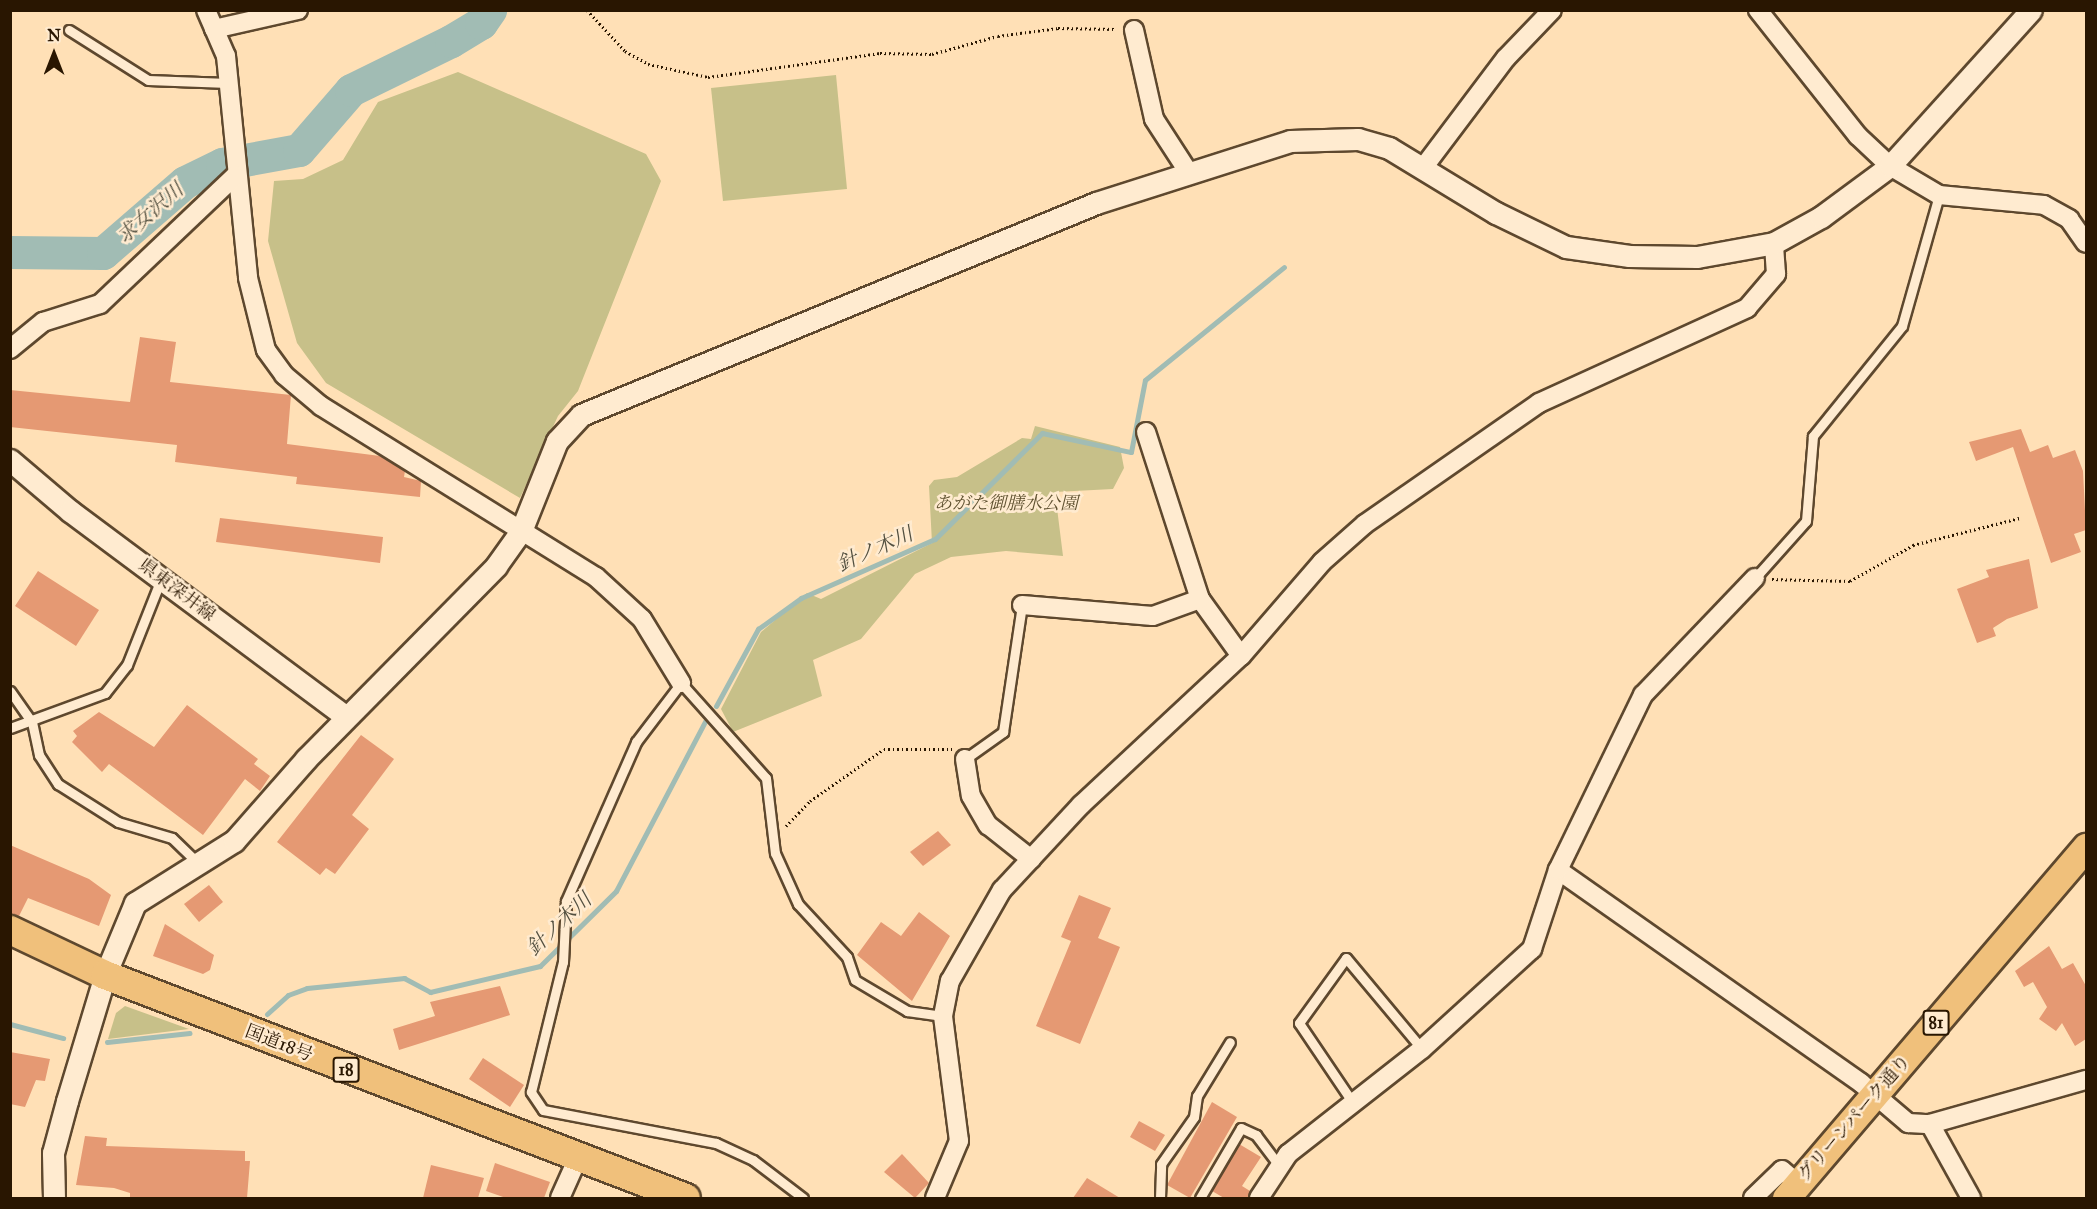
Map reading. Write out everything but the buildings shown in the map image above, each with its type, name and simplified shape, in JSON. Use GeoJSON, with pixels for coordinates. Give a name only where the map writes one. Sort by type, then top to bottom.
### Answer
{"type":"FeatureCollection","features":[{"type":"Feature","properties":{"kind":"highway","name":"国道18号"},"geometry":{"type":"LineString","coordinates":[[10,930],[105,975],[577,1160],[686,1198]]}},
{"type":"Feature","properties":{"kind":"main road","name":"グリーンパーク通り"},"geometry":{"type":"LineString","coordinates":[[1792,1191],[2086,847]]}},
{"type":"Feature","properties":{"kind":"street"},"geometry":{"type":"LineString","coordinates":[[206,10],[226,56],[234,174],[248,278],[266,350],[284,375],[321,406],[596,577],[642,619],[681,683]]}},
{"type":"Feature","properties":{"kind":"street"},"geometry":{"type":"LineString","coordinates":[[214,29],[298,10]]}},
{"type":"Feature","properties":{"kind":"street"},"geometry":{"type":"LineString","coordinates":[[1423,168],[1506,58],[1552,10]]}},
{"type":"Feature","properties":{"kind":"street"},"geometry":{"type":"LineString","coordinates":[[1758,10],[1858,136],[1890,166],[1939,195],[2044,205],[2069,219],[2086,243]]}},
{"type":"Feature","properties":{"kind":"street"},"geometry":{"type":"LineString","coordinates":[[54,1198],[53,1153],[105,975],[135,903],[234,841],[346,717],[496,566],[521,531],[557,441],[581,415],[1006,238],[1187,170],[1259,147],[1322,137],[1389,148],[1496,213],[1566,247],[1629,256],[1697,256],[1774,243],[1821,217],[1890,166],[2031,10]]}},
{"type":"Feature","properties":{"kind":"street"},"geometry":{"type":"LineString","coordinates":[[1134,30],[1154,119],[1187,170]]}},
{"type":"Feature","properties":{"kind":"street"},"geometry":{"type":"LineString","coordinates":[[10,348],[43,322],[100,304],[234,174]]}},
{"type":"Feature","properties":{"kind":"street"},"geometry":{"type":"LineString","coordinates":[[935,1198],[959,1141],[943,1016],[956,971],[1002,890],[1031,859],[1241,656],[1322,562],[1478,442],[1539,403],[1748,308],[1776,274],[1774,243]]}},
{"type":"Feature","properties":{"kind":"street"},"geometry":{"type":"LineString","coordinates":[[1146,432],[1200,599],[1241,656]]}},
{"type":"Feature","properties":{"kind":"street","name":"県東深井線"},"geometry":{"type":"LineString","coordinates":[[10,460],[70,512],[161,577],[346,717]]}},
{"type":"Feature","properties":{"kind":"street"},"geometry":{"type":"LineString","coordinates":[[1259,1198],[1279,1166],[1351,1100],[1422,1049],[1532,949],[1558,870],[1643,695],[1755,578]]}},
{"type":"Feature","properties":{"kind":"street"},"geometry":{"type":"LineString","coordinates":[[1022,605],[1153,616],[1200,599]]}},
{"type":"Feature","properties":{"kind":"street"},"geometry":{"type":"LineString","coordinates":[[965,759],[971,796],[988,825],[1031,859]]}},
{"type":"Feature","properties":{"kind":"street"},"geometry":{"type":"LineString","coordinates":[[1558,870],[1874,1096],[1908,1123],[1929,1124],[2086,1080]]}},
{"type":"Feature","properties":{"kind":"street"},"geometry":{"type":"LineString","coordinates":[[1929,1124],[1971,1198]]}},
{"type":"Feature","properties":{"kind":"street"},"geometry":{"type":"LineString","coordinates":[[560,1198],[577,1160]]}},
{"type":"Feature","properties":{"kind":"street"},"geometry":{"type":"LineString","coordinates":[[1754,1198],[1782,1170],[1792,1191]]}},
{"type":"Feature","properties":{"kind":"lane"},"geometry":{"type":"LineString","coordinates":[[69,30],[148,80],[228,83]]}},
{"type":"Feature","properties":{"kind":"lane"},"geometry":{"type":"LineString","coordinates":[[1755,578],[1806,521],[1814,436],[1902,326],[1939,195]]}},
{"type":"Feature","properties":{"kind":"lane"},"geometry":{"type":"LineString","coordinates":[[10,728],[32,722],[105,693],[127,665],[161,577]]}},
{"type":"Feature","properties":{"kind":"lane"},"geometry":{"type":"LineString","coordinates":[[965,759],[1003,732],[1022,605]]}},
{"type":"Feature","properties":{"kind":"lane"},"geometry":{"type":"LineString","coordinates":[[803,1198],[753,1160],[716,1143],[543,1110],[531,1092],[563,962],[566,900],[636,742],[681,683],[766,778],[776,835],[776,853],[798,904],[847,957],[855,980],[907,1011],[943,1016]]}},
{"type":"Feature","properties":{"kind":"lane"},"geometry":{"type":"LineString","coordinates":[[10,691],[32,722],[39,755],[58,784],[118,822],[153,828],[172,838],[199,864]]}},
{"type":"Feature","properties":{"kind":"lane"},"geometry":{"type":"LineString","coordinates":[[1351,1100],[1299,1023],[1346,958],[1422,1049]]}},
{"type":"Feature","properties":{"kind":"lane"},"geometry":{"type":"LineString","coordinates":[[1160,1198],[1161,1164],[1194,1117],[1197,1096],[1230,1042]]}},
{"type":"Feature","properties":{"kind":"lane"},"geometry":{"type":"LineString","coordinates":[[1200,1198],[1241,1128],[1256,1135],[1279,1166]]}},
{"type":"Feature","properties":{"kind":"path"},"geometry":{"type":"LineString","coordinates":[[587,10],[625,51],[648,64],[708,77],[879,53],[932,54],[998,36],[1058,28],[1134,30]]}},
{"type":"Feature","properties":{"kind":"path"},"geometry":{"type":"LineString","coordinates":[[1755,578],[1850,581],[1913,545],[2020,518]]}},
{"type":"Feature","properties":{"kind":"path"},"geometry":{"type":"LineString","coordinates":[[776,835],[810,801],[884,749],[948,746],[965,759]]}},
{"type":"Feature","properties":{"kind":"green space"},"geometry":{"type":"Polygon","coordinates":[[[458,72],[646,154],[661,181],[578,391],[558,416],[520,498],[326,383],[297,343],[268,241],[274,181],[303,179],[343,160],[378,102],[458,72]]]}},
{"type":"Feature","properties":{"kind":"green space"},"geometry":{"type":"Polygon","coordinates":[[[836,75],[847,189],[723,201],[711,88],[836,75]]]}},
{"type":"Feature","properties":{"kind":"green space","name":"あがた御膳水公園"},"geometry":{"type":"Polygon","coordinates":[[[1035,426],[1120,447],[1124,468],[1113,489],[1055,492],[1063,556],[1006,551],[951,557],[915,574],[861,639],[813,660],[822,696],[733,732],[721,709],[761,632],[807,593],[821,599],[932,543],[929,486],[934,480],[957,477],[1022,438],[1031,439],[1035,426]]]}},
{"type":"Feature","properties":{"kind":"green space"},"geometry":{"type":"Polygon","coordinates":[[[125,1006],[189,1029],[108,1039],[116,1013],[125,1006]]]}},
{"type":"Feature","properties":{"kind":"waterway","name":"求女沢川"},"geometry":{"type":"LineString","coordinates":[[10,252],[103,253],[185,182],[222,164],[299,150],[351,90],[451,41],[481,23],[490,10]]}},
{"type":"Feature","properties":{"kind":"waterway","name":"針ノ木川"},"geometry":{"type":"LineString","coordinates":[[716,706],[758,629],[801,598],[935,539],[1042,433],[1131,452],[1145,380],[1284,267]]}},
{"type":"Feature","properties":{"kind":"waterway","name":"針ノ木川"},"geometry":{"type":"LineString","coordinates":[[267,1014],[288,995],[307,988],[404,978],[430,992],[540,966],[616,891],[707,718]]}},
{"type":"Feature","properties":{"kind":"waterway","name":"針ノ木川"},"geometry":{"type":"LineString","coordinates":[[10,1024],[63,1038]]}},
{"type":"Feature","properties":{"kind":"waterway","name":"針ノ木川"},"geometry":{"type":"LineString","coordinates":[[107,1042],[190,1033]]}}]}
